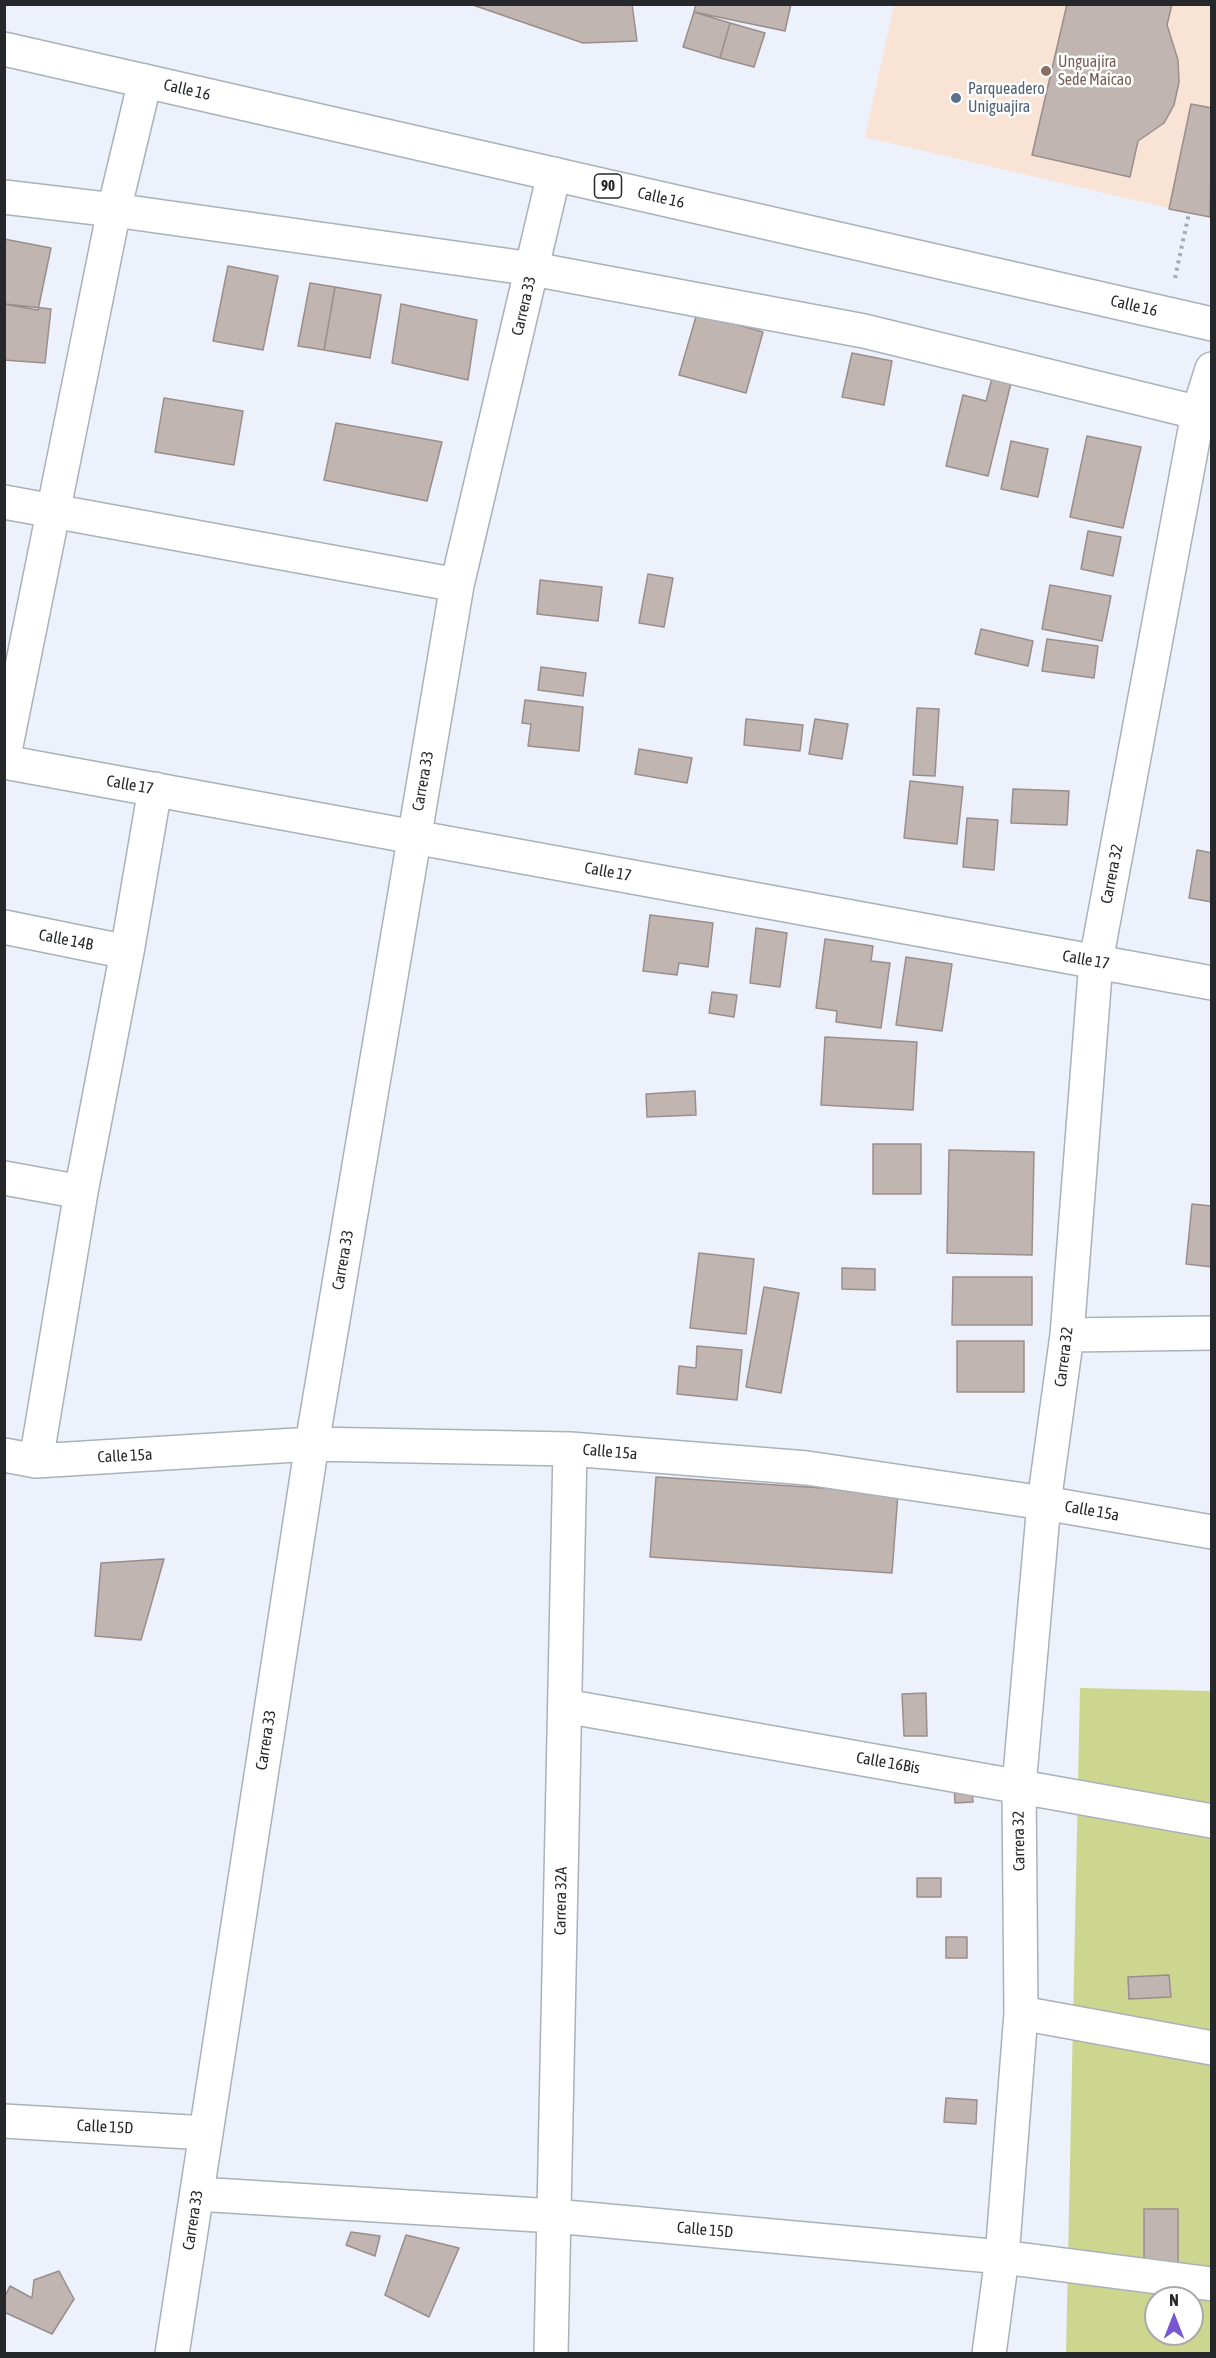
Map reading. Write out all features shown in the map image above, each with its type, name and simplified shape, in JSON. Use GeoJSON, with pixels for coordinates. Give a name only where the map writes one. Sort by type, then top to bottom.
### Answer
{"type":"FeatureCollection","features":[{"type":"Feature","properties":{"kind":"main road","name":"Calle 16"},"geometry":{"type":"LineString","coordinates":[[4,49],[1212,324]]}},
{"type":"Feature","properties":{"kind":"main road"},"geometry":{"type":"LineString","coordinates":[[4,756],[114,210],[145,81]]}},
{"type":"Feature","properties":{"kind":"main road","name":"Carrera 33"},"geometry":{"type":"LineString","coordinates":[[172,2354],[312,1444],[457,585],[554,174]]}},
{"type":"Feature","properties":{"kind":"main road"},"geometry":{"type":"LineString","coordinates":[[4,197],[114,210],[533,269],[864,331],[1205,414]]}},
{"type":"Feature","properties":{"kind":"main road","name":"Carrera 32"},"geometry":{"type":"LineString","coordinates":[[989,2354],[1002,2257],[1021,2013],[1019,1786],[1044,1503],[1067,1335],[1096,961],[1212,369]]}},
{"type":"Feature","properties":{"kind":"main road"},"geometry":{"type":"LineString","coordinates":[[4,502],[457,585]]}},
{"type":"Feature","properties":{"kind":"main road","name":"Calle 17"},"geometry":{"type":"LineString","coordinates":[[4,762],[1212,982]]}},
{"type":"Feature","properties":{"kind":"main road"},"geometry":{"type":"LineString","coordinates":[[36,1461],[81,1192],[127,952],[155,789]]}},
{"type":"Feature","properties":{"kind":"main road","name":"Calle 14B"},"geometry":{"type":"LineString","coordinates":[[4,927],[127,952]]}},
{"type":"Feature","properties":{"kind":"main road"},"geometry":{"type":"LineString","coordinates":[[4,1178],[81,1192]]}},
{"type":"Feature","properties":{"kind":"main road"},"geometry":{"type":"LineString","coordinates":[[1067,1335],[1212,1333]]}},
{"type":"Feature","properties":{"kind":"main road","name":"Calle 15a"},"geometry":{"type":"LineString","coordinates":[[4,1455],[36,1461],[312,1444],[570,1449],[807,1468],[1044,1503],[1212,1532]]}},
{"type":"Feature","properties":{"kind":"main road","name":"Carrera 32A"},"geometry":{"type":"LineString","coordinates":[[551,2354],[570,1449]]}},
{"type":"Feature","properties":{"kind":"main road","name":"Calle 16Bis"},"geometry":{"type":"LineString","coordinates":[[565,1706],[1212,1821]]}},
{"type":"Feature","properties":{"kind":"main road"},"geometry":{"type":"LineString","coordinates":[[1021,2013],[1212,2048]]}},
{"type":"Feature","properties":{"kind":"main road","name":"Calle 15D"},"geometry":{"type":"LineString","coordinates":[[4,2121],[206,2133]]}},
{"type":"Feature","properties":{"kind":"main road","name":"Calle 15D"},"geometry":{"type":"LineString","coordinates":[[197,2194],[554,2216],[1002,2257],[1212,2284]]}},
{"type":"Feature","properties":{"kind":"path"},"geometry":{"type":"LineString","coordinates":[[1167,314],[1189,213]]}},
{"type":"Feature","properties":{"kind":"shaded area","name":"Unguajira Sede Maicao"},"geometry":{"type":"Polygon","coordinates":[[[894,5],[1211,5],[1211,218],[865,137],[894,5]]]}},
{"type":"Feature","properties":{"kind":"green space"},"geometry":{"type":"Polygon","coordinates":[[[1080,1688],[1211,1691],[1211,2353],[1066,2354],[1080,1688]]]}},
{"type":"Feature","properties":{"kind":"building"},"geometry":{"type":"Polygon","coordinates":[[[470,4],[632,4],[637,41],[583,43],[470,4]]]}},
{"type":"Feature","properties":{"kind":"building"},"geometry":{"type":"Polygon","coordinates":[[[696,4],[791,4],[785,31],[694,12],[696,4]]]}},
{"type":"Feature","properties":{"kind":"building"},"geometry":{"type":"Polygon","coordinates":[[[1067,4],[1172,4],[1167,25],[1178,60],[1179,82],[1174,105],[1164,123],[1138,141],[1130,177],[1032,155],[1067,4]]]}},
{"type":"Feature","properties":{"kind":"building"},"geometry":{"type":"Polygon","coordinates":[[[694,12],[730,23],[720,58],[683,47],[694,12]]]}},
{"type":"Feature","properties":{"kind":"building"},"geometry":{"type":"Polygon","coordinates":[[[730,23],[765,33],[754,67],[720,58],[730,23]]]}},
{"type":"Feature","properties":{"kind":"building"},"geometry":{"type":"Polygon","coordinates":[[[1191,104],[1212,108],[1210,217],[1169,209],[1191,104]]]}},
{"type":"Feature","properties":{"kind":"building"},"geometry":{"type":"Polygon","coordinates":[[[4,239],[51,248],[38,310],[4,304],[4,239]]]}},
{"type":"Feature","properties":{"kind":"building"},"geometry":{"type":"Polygon","coordinates":[[[228,266],[278,276],[263,350],[213,341],[228,266]]]}},
{"type":"Feature","properties":{"kind":"building"},"geometry":{"type":"Polygon","coordinates":[[[310,283],[335,287],[324,350],[298,346],[310,283]]]}},
{"type":"Feature","properties":{"kind":"building"},"geometry":{"type":"Polygon","coordinates":[[[335,287],[381,295],[370,358],[324,350],[335,287]]]}},
{"type":"Feature","properties":{"kind":"building"},"geometry":{"type":"Polygon","coordinates":[[[5,304],[51,309],[45,363],[4,360],[5,304]]]}},
{"type":"Feature","properties":{"kind":"building"},"geometry":{"type":"Polygon","coordinates":[[[401,304],[477,320],[468,380],[392,363],[401,304]]]}},
{"type":"Feature","properties":{"kind":"building"},"geometry":{"type":"Polygon","coordinates":[[[697,313],[763,332],[746,393],[679,375],[697,313]]]}},
{"type":"Feature","properties":{"kind":"building"},"geometry":{"type":"Polygon","coordinates":[[[852,353],[892,361],[884,405],[842,397],[852,353]]]}},
{"type":"Feature","properties":{"kind":"building"},"geometry":{"type":"Polygon","coordinates":[[[992,378],[1011,383],[988,476],[946,466],[963,395],[986,401],[992,378]]]}},
{"type":"Feature","properties":{"kind":"building"},"geometry":{"type":"Polygon","coordinates":[[[164,398],[243,411],[234,465],[155,452],[164,398]]]}},
{"type":"Feature","properties":{"kind":"building"},"geometry":{"type":"Polygon","coordinates":[[[336,423],[442,442],[427,501],[324,480],[336,423]]]}},
{"type":"Feature","properties":{"kind":"building"},"geometry":{"type":"Polygon","coordinates":[[[1087,436],[1141,447],[1123,528],[1070,517],[1087,436]]]}},
{"type":"Feature","properties":{"kind":"building"},"geometry":{"type":"Polygon","coordinates":[[[1011,441],[1048,449],[1038,497],[1001,489],[1011,441]]]}},
{"type":"Feature","properties":{"kind":"building"},"geometry":{"type":"Polygon","coordinates":[[[1088,531],[1121,537],[1113,576],[1081,569],[1088,531]]]}},
{"type":"Feature","properties":{"kind":"building"},"geometry":{"type":"Polygon","coordinates":[[[648,574],[673,578],[664,627],[639,623],[648,574]]]}},
{"type":"Feature","properties":{"kind":"building"},"geometry":{"type":"Polygon","coordinates":[[[540,580],[602,587],[598,621],[537,614],[540,580]]]}},
{"type":"Feature","properties":{"kind":"building"},"geometry":{"type":"Polygon","coordinates":[[[1050,585],[1111,596],[1102,641],[1042,629],[1050,585]]]}},
{"type":"Feature","properties":{"kind":"building"},"geometry":{"type":"Polygon","coordinates":[[[981,629],[1033,641],[1028,666],[975,654],[981,629]]]}},
{"type":"Feature","properties":{"kind":"building"},"geometry":{"type":"Polygon","coordinates":[[[1047,639],[1098,646],[1094,678],[1042,671],[1047,639]]]}},
{"type":"Feature","properties":{"kind":"building"},"geometry":{"type":"Polygon","coordinates":[[[541,667],[586,673],[583,696],[538,690],[541,667]]]}},
{"type":"Feature","properties":{"kind":"building"},"geometry":{"type":"Polygon","coordinates":[[[525,700],[583,707],[579,751],[528,746],[531,724],[522,723],[525,700]]]}},
{"type":"Feature","properties":{"kind":"building"},"geometry":{"type":"Polygon","coordinates":[[[917,708],[939,709],[935,776],[913,775],[917,708]]]}},
{"type":"Feature","properties":{"kind":"building"},"geometry":{"type":"Polygon","coordinates":[[[746,719],[803,725],[800,751],[744,745],[746,719]]]}},
{"type":"Feature","properties":{"kind":"building"},"geometry":{"type":"Polygon","coordinates":[[[815,719],[848,724],[842,759],[809,754],[815,719]]]}},
{"type":"Feature","properties":{"kind":"building"},"geometry":{"type":"Polygon","coordinates":[[[639,749],[692,758],[687,783],[635,774],[639,749]]]}},
{"type":"Feature","properties":{"kind":"building"},"geometry":{"type":"Polygon","coordinates":[[[910,781],[963,787],[957,844],[904,838],[910,781]]]}},
{"type":"Feature","properties":{"kind":"building"},"geometry":{"type":"Polygon","coordinates":[[[1013,789],[1069,791],[1067,825],[1011,823],[1013,789]]]}},
{"type":"Feature","properties":{"kind":"building"},"geometry":{"type":"Polygon","coordinates":[[[967,818],[998,820],[994,870],[963,867],[967,818]]]}},
{"type":"Feature","properties":{"kind":"building"},"geometry":{"type":"Polygon","coordinates":[[[1197,850],[1212,853],[1212,902],[1189,898],[1197,850]]]}},
{"type":"Feature","properties":{"kind":"building"},"geometry":{"type":"Polygon","coordinates":[[[650,915],[713,923],[708,967],[679,963],[677,975],[643,971],[650,915]]]}},
{"type":"Feature","properties":{"kind":"building"},"geometry":{"type":"Polygon","coordinates":[[[756,928],[787,933],[780,987],[750,983],[756,928]]]}},
{"type":"Feature","properties":{"kind":"building"},"geometry":{"type":"Polygon","coordinates":[[[825,939],[873,946],[871,961],[890,963],[881,1028],[836,1022],[837,1011],[816,1008],[825,939]]]}},
{"type":"Feature","properties":{"kind":"building"},"geometry":{"type":"Polygon","coordinates":[[[906,957],[952,964],[942,1031],[896,1025],[906,957]]]}},
{"type":"Feature","properties":{"kind":"building"},"geometry":{"type":"Polygon","coordinates":[[[712,992],[737,995],[734,1017],[709,1013],[712,992]]]}},
{"type":"Feature","properties":{"kind":"building"},"geometry":{"type":"Polygon","coordinates":[[[825,1037],[917,1042],[913,1110],[821,1105],[825,1037]]]}},
{"type":"Feature","properties":{"kind":"building"},"geometry":{"type":"Polygon","coordinates":[[[695,1091],[696,1115],[647,1117],[646,1094],[695,1091]]]}},
{"type":"Feature","properties":{"kind":"building"},"geometry":{"type":"Polygon","coordinates":[[[873,1144],[921,1144],[921,1194],[873,1194],[873,1144]]]}},
{"type":"Feature","properties":{"kind":"building"},"geometry":{"type":"Polygon","coordinates":[[[949,1150],[1034,1152],[1032,1255],[947,1253],[949,1150]]]}},
{"type":"Feature","properties":{"kind":"building"},"geometry":{"type":"Polygon","coordinates":[[[1192,1204],[1212,1206],[1212,1267],[1186,1264],[1192,1204]]]}},
{"type":"Feature","properties":{"kind":"building"},"geometry":{"type":"Polygon","coordinates":[[[699,1253],[754,1259],[746,1334],[690,1328],[699,1253]]]}},
{"type":"Feature","properties":{"kind":"building"},"geometry":{"type":"Polygon","coordinates":[[[842,1268],[875,1269],[875,1290],[842,1289],[842,1268]]]}},
{"type":"Feature","properties":{"kind":"building"},"geometry":{"type":"Polygon","coordinates":[[[953,1277],[1032,1277],[1032,1325],[952,1325],[953,1277]]]}},
{"type":"Feature","properties":{"kind":"building"},"geometry":{"type":"Polygon","coordinates":[[[764,1287],[799,1293],[781,1393],[746,1387],[764,1287]]]}},
{"type":"Feature","properties":{"kind":"building"},"geometry":{"type":"Polygon","coordinates":[[[957,1341],[1024,1341],[1024,1392],[957,1392],[957,1341]]]}},
{"type":"Feature","properties":{"kind":"building"},"geometry":{"type":"Polygon","coordinates":[[[697,1346],[742,1350],[737,1400],[677,1394],[679,1366],[696,1368],[697,1346]]]}},
{"type":"Feature","properties":{"kind":"building"},"geometry":{"type":"Polygon","coordinates":[[[656,1477],[898,1493],[892,1573],[650,1557],[656,1477]]]}},
{"type":"Feature","properties":{"kind":"building"},"geometry":{"type":"Polygon","coordinates":[[[164,1559],[141,1640],[95,1636],[101,1563],[164,1559]]]}},
{"type":"Feature","properties":{"kind":"building"},"geometry":{"type":"Polygon","coordinates":[[[926,1693],[927,1736],[904,1736],[902,1694],[926,1693]]]}},
{"type":"Feature","properties":{"kind":"building"},"geometry":{"type":"Polygon","coordinates":[[[971,1782],[973,1802],[955,1803],[954,1784],[971,1782]]]}},
{"type":"Feature","properties":{"kind":"building"},"geometry":{"type":"Polygon","coordinates":[[[917,1878],[941,1878],[941,1897],[917,1897],[917,1878]]]}},
{"type":"Feature","properties":{"kind":"building"},"geometry":{"type":"Polygon","coordinates":[[[946,1937],[967,1937],[967,1958],[946,1958],[946,1937]]]}},
{"type":"Feature","properties":{"kind":"building"},"geometry":{"type":"Polygon","coordinates":[[[1169,1975],[1171,1997],[1129,1999],[1128,1977],[1169,1975]]]}},
{"type":"Feature","properties":{"kind":"building"},"geometry":{"type":"Polygon","coordinates":[[[946,2098],[977,2100],[976,2124],[944,2122],[946,2098]]]}},
{"type":"Feature","properties":{"kind":"building"},"geometry":{"type":"Polygon","coordinates":[[[1144,2209],[1178,2209],[1178,2265],[1144,2265],[1144,2209]]]}},
{"type":"Feature","properties":{"kind":"building"},"geometry":{"type":"Polygon","coordinates":[[[351,2232],[380,2236],[375,2256],[346,2245],[351,2232]]]}},
{"type":"Feature","properties":{"kind":"building"},"geometry":{"type":"Polygon","coordinates":[[[406,2235],[459,2248],[429,2317],[385,2295],[406,2235]]]}},
{"type":"Feature","properties":{"kind":"building"},"geometry":{"type":"Polygon","coordinates":[[[59,2271],[74,2299],[52,2334],[4,2312],[4,2298],[10,2286],[32,2298],[34,2280],[59,2271]]]}},
{"type":"Feature","properties":{"kind":"place","name":"Unguajira Sede Maicao"},"geometry":{"type":"Point","coordinates":[1046,71]}},
{"type":"Feature","properties":{"kind":"place","name":"Parqueadero Uniguajira"},"geometry":{"type":"Point","coordinates":[956,98]}}]}
